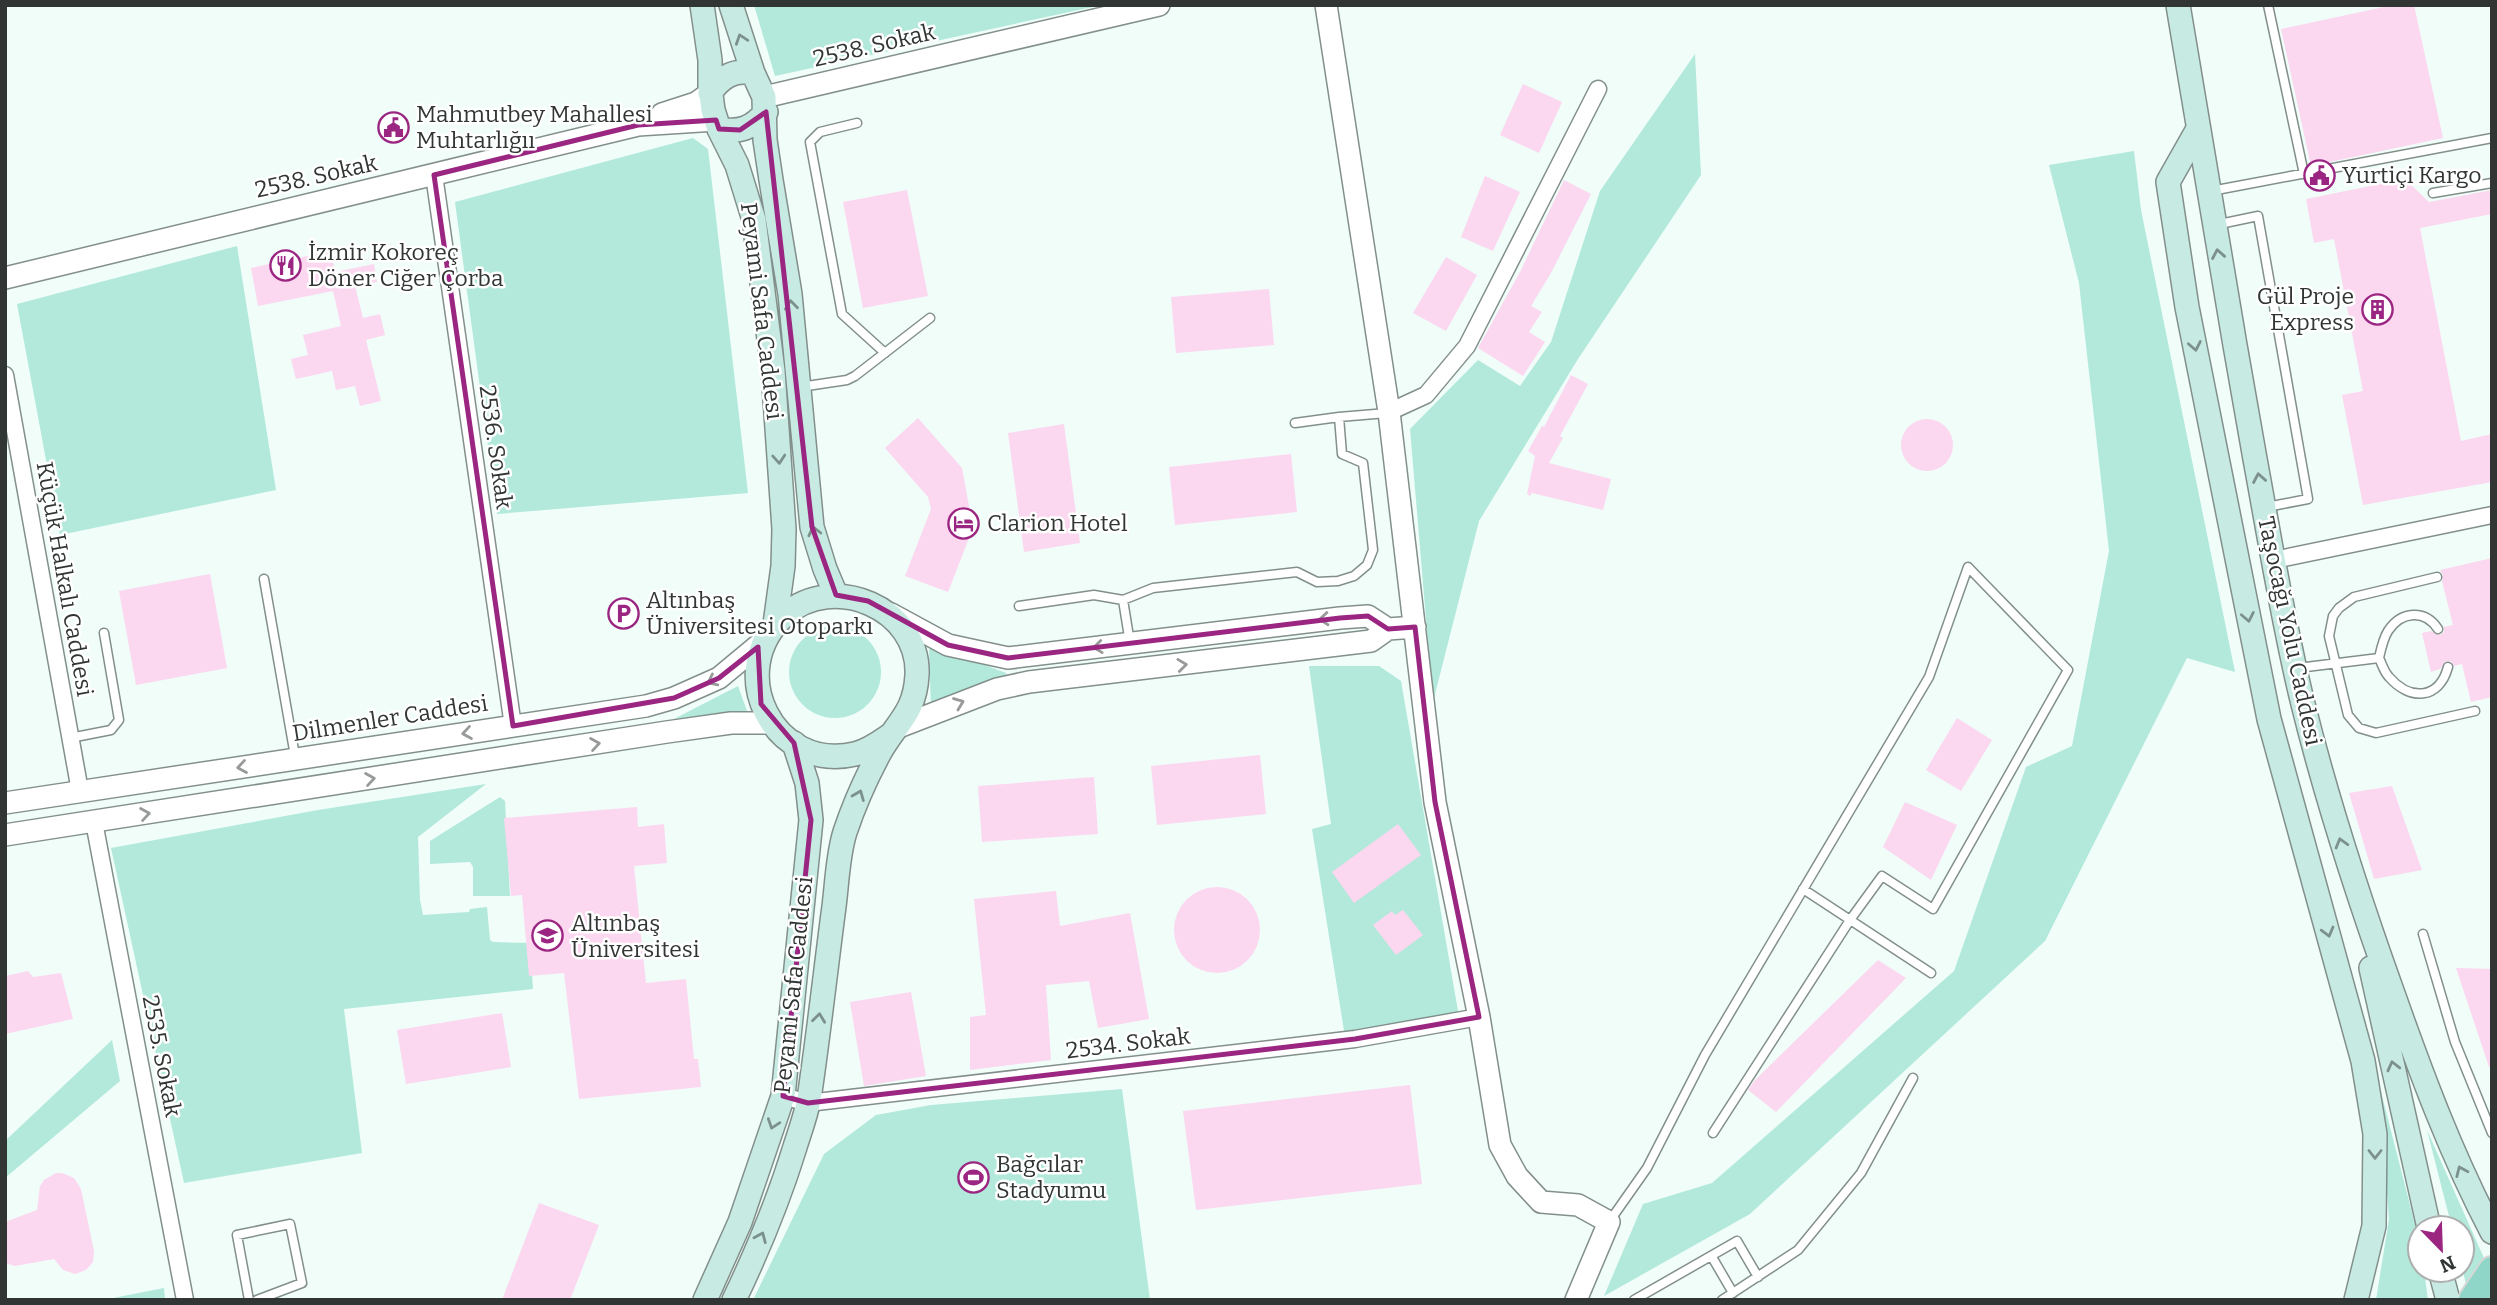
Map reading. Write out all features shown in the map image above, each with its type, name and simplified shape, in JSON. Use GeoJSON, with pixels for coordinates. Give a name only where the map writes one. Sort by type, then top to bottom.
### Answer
{"type":"FeatureCollection","features":[{"type":"Feature","properties":{"kind":"main road","name":"Peyami Safa Caddesi"},"geometry":{"type":"LineString","coordinates":[[702,5],[710,60],[710,93],[717,124],[737,165],[754,220],[773,371],[784,529],[783,566],[770,632]]}},
{"type":"Feature","properties":{"kind":"main road","name":"Peyami Safa Caddesi"},"geometry":{"type":"LineString","coordinates":[[731,5],[765,105],[765,140],[790,294],[812,527],[836,595]]}},
{"type":"Feature","properties":{"kind":"main road","name":"Taşocağı Yolu Caddesi"},"geometry":{"type":"LineString","coordinates":[[2178,5],[2213,225],[2264,507],[2295,668],[2322,776],[2350,873],[2439,1120],[2466,1184],[2492,1233]]}},
{"type":"Feature","properties":{"kind":"main road"},"geometry":{"type":"LineString","coordinates":[[710,93],[717,83],[731,74],[742,71],[753,73]]}},
{"type":"Feature","properties":{"kind":"main road"},"geometry":{"type":"LineString","coordinates":[[717,124],[732,131],[749,128],[765,105]]}},
{"type":"Feature","properties":{"kind":"main road","name":"Taşocağı Yolu Caddesi"},"geometry":{"type":"LineString","coordinates":[[2198,129],[2168,182],[2187,307],[2269,719],[2363,1060],[2375,1134],[2374,1226],[2356,1300]]}},
{"type":"Feature","properties":{"kind":"main road"},"geometry":{"type":"LineString","coordinates":[[2175,230],[2213,225]]}},
{"type":"Feature","properties":{"kind":"main road"},"geometry":{"type":"LineString","coordinates":[[2242,587],[2257,568],[2274,560]]}},
{"type":"Feature","properties":{"kind":"main road"},"geometry":{"type":"LineString","coordinates":[[734,1300],[782,1189],[808,1103],[844,836],[861,788],[893,732],[905,718],[915,695],[917,671],[912,647],[900,625],[868,601],[836,595],[819,597],[788,612],[770,632],[757,663],[761,705],[772,723],[794,743],[818,754],[837,756],[856,754],[874,747],[893,732]]}},
{"type":"Feature","properties":{"kind":"main road","name":"Peyami Safa Caddesi"},"geometry":{"type":"LineString","coordinates":[[705,1300],[740,1222],[783,1096],[811,820],[807,783],[794,743]]}},
{"type":"Feature","properties":{"kind":"main road"},"geometry":{"type":"LineString","coordinates":[[2350,873],[2427,1214]]}},
{"type":"Feature","properties":{"kind":"main road"},"geometry":{"type":"LineString","coordinates":[[2472,1300],[2492,1269]]}},
{"type":"Feature","properties":{"kind":"street","name":"2538. Sokak"},"geometry":{"type":"LineString","coordinates":[[765,105],[1117,11],[1159,5]]}},
{"type":"Feature","properties":{"kind":"street"},"geometry":{"type":"LineString","coordinates":[[1326,5],[1389,412],[1435,802],[1479,1017],[1500,1145],[1517,1175],[1541,1202],[1578,1205],[1609,1222],[1576,1300]]}},
{"type":"Feature","properties":{"kind":"street"},"geometry":{"type":"LineString","coordinates":[[1389,412],[1426,395],[1467,346],[1598,89]]}},
{"type":"Feature","properties":{"kind":"street"},"geometry":{"type":"LineString","coordinates":[[638,125],[650,118],[696,103],[710,93]]}},
{"type":"Feature","properties":{"kind":"street"},"geometry":{"type":"LineString","coordinates":[[638,125],[717,124]]}},
{"type":"Feature","properties":{"kind":"street","name":"2538. Sokak"},"geometry":{"type":"LineString","coordinates":[[5,278],[638,125]]}},
{"type":"Feature","properties":{"kind":"street","name":"2536. Sokak"},"geometry":{"type":"LineString","coordinates":[[434,175],[513,726]]}},
{"type":"Feature","properties":{"kind":"street","name":"Küçük Halkalı Caddesi"},"geometry":{"type":"LineString","coordinates":[[5,375],[80,791]]}},
{"type":"Feature","properties":{"kind":"street"},"geometry":{"type":"LineString","coordinates":[[2274,560],[2492,515]]}},
{"type":"Feature","properties":{"kind":"street"},"geometry":{"type":"LineString","coordinates":[[882,609],[948,645],[1008,658],[1368,615],[1388,629]]}},
{"type":"Feature","properties":{"kind":"street"},"geometry":{"type":"LineString","coordinates":[[893,732],[997,689],[1018,684],[1371,641],[1388,629],[1415,627]]}},
{"type":"Feature","properties":{"kind":"street","name":"Dilmenler Caddesi"},"geometry":{"type":"LineString","coordinates":[[5,803],[646,706],[674,698],[719,678],[770,632]]}},
{"type":"Feature","properties":{"kind":"street"},"geometry":{"type":"LineString","coordinates":[[5,835],[680,730],[731,723],[772,723]]}},
{"type":"Feature","properties":{"kind":"street","name":"2535. Sokak"},"geometry":{"type":"LineString","coordinates":[[94,822],[185,1300]]}},
{"type":"Feature","properties":{"kind":"street","name":"2534. Sokak"},"geometry":{"type":"LineString","coordinates":[[783,1096],[808,1103],[1355,1039],[1479,1017]]}},
{"type":"Feature","properties":{"kind":"lane"},"geometry":{"type":"LineString","coordinates":[[2268,5],[2304,174]]}},
{"type":"Feature","properties":{"kind":"lane"},"geometry":{"type":"LineString","coordinates":[[857,123],[820,132],[810,142],[842,314],[885,353]]}},
{"type":"Feature","properties":{"kind":"lane"},"geometry":{"type":"LineString","coordinates":[[2208,192],[2492,138]]}},
{"type":"Feature","properties":{"kind":"lane"},"geometry":{"type":"LineString","coordinates":[[2433,193],[2492,183]]}},
{"type":"Feature","properties":{"kind":"lane"},"geometry":{"type":"LineString","coordinates":[[2213,225],[2258,216],[2263,243],[2308,499],[2264,507]]}},
{"type":"Feature","properties":{"kind":"lane"},"geometry":{"type":"LineString","coordinates":[[798,387],[847,380],[930,318]]}},
{"type":"Feature","properties":{"kind":"lane"},"geometry":{"type":"LineString","coordinates":[[1295,423],[1389,412]]}},
{"type":"Feature","properties":{"kind":"lane"},"geometry":{"type":"LineString","coordinates":[[1019,606],[1094,594],[1123,600],[1153,588],[1297,572],[1317,582],[1338,581],[1361,571],[1367,565],[1373,550],[1363,463],[1342,454],[1339,417]]}},
{"type":"Feature","properties":{"kind":"lane"},"geometry":{"type":"LineString","coordinates":[[1609,1222],[1647,1168],[1705,1055],[1929,677],[1968,567],[2068,670],[1933,909],[1882,876],[1850,920],[1713,1133]]}},
{"type":"Feature","properties":{"kind":"lane"},"geometry":{"type":"LineString","coordinates":[[2437,577],[2354,597],[2333,616],[2329,636],[2348,715],[2359,728],[2367,732],[2385,732],[2475,711]]}},
{"type":"Feature","properties":{"kind":"lane"},"geometry":{"type":"LineString","coordinates":[[264,579],[296,759]]}},
{"type":"Feature","properties":{"kind":"lane"},"geometry":{"type":"LineString","coordinates":[[1123,600],[1130,643]]}},
{"type":"Feature","properties":{"kind":"lane"},"geometry":{"type":"LineString","coordinates":[[2438,629],[2432,620],[2419,614],[2406,615],[2385,634],[2379,657],[2388,677],[2408,693],[2420,694],[2436,689],[2445,680],[2448,667]]}},
{"type":"Feature","properties":{"kind":"lane"},"geometry":{"type":"LineString","coordinates":[[71,738],[111,730],[119,720],[104,633]]}},
{"type":"Feature","properties":{"kind":"lane"},"geometry":{"type":"LineString","coordinates":[[2295,668],[2379,657]]}},
{"type":"Feature","properties":{"kind":"lane"},"geometry":{"type":"LineString","coordinates":[[1803,889],[1931,973]]}},
{"type":"Feature","properties":{"kind":"lane"},"geometry":{"type":"LineString","coordinates":[[2423,934],[2455,1042],[2492,1133]]}},
{"type":"Feature","properties":{"kind":"lane"},"geometry":{"type":"LineString","coordinates":[[1722,1300],[1798,1251],[1861,1173],[1913,1078]]}},
{"type":"Feature","properties":{"kind":"lane"},"geometry":{"type":"LineString","coordinates":[[249,1300],[237,1235],[290,1224],[302,1283],[257,1300]]}},
{"type":"Feature","properties":{"kind":"lane"},"geometry":{"type":"LineString","coordinates":[[1634,1300],[1737,1241],[1759,1277]]}},
{"type":"Feature","properties":{"kind":"lane"},"geometry":{"type":"LineString","coordinates":[[1712,1257],[1733,1293]]}},
{"type":"Feature","properties":{"kind":"highlighted area"},"geometry":{"type":"Polygon","coordinates":[[[766,112],[812,527],[836,595],[868,601],[948,645],[1008,658],[1340,618],[1368,616],[1388,629],[1415,627],[1435,802],[1479,1017],[1355,1039],[808,1103],[783,1096],[811,820],[794,743],[761,704],[758,647],[719,678],[674,698],[513,726],[434,175],[638,125],[716,120],[719,129],[740,130],[766,112]]]}},
{"type":"Feature","properties":{"kind":"green space"},"geometry":{"type":"Polygon","coordinates":[[[754,5],[1097,5],[1097,6],[775,76],[754,5]]]}},
{"type":"Feature","properties":{"kind":"green space"},"geometry":{"type":"Polygon","coordinates":[[[1695,54],[1701,175],[1578,359],[1479,521],[1433,702],[1410,429],[1478,360],[1520,386],[1551,342],[1600,191],[1695,54]]]}},
{"type":"Feature","properties":{"kind":"green space"},"geometry":{"type":"Polygon","coordinates":[[[693,138],[708,149],[748,493],[497,514],[455,202],[693,138]]]}},
{"type":"Feature","properties":{"kind":"green space"},"geometry":{"type":"Polygon","coordinates":[[[2134,151],[2141,210],[2235,672],[2187,658],[2045,941],[1750,1214],[1604,1296],[1643,1204],[1712,1183],[1954,971],[2026,767],[2072,746],[2109,551],[2079,283],[2049,165],[2134,151]]]}},
{"type":"Feature","properties":{"kind":"green space"},"geometry":{"type":"Polygon","coordinates":[[[237,246],[276,490],[60,535],[17,304],[237,246]]]}},
{"type":"Feature","properties":{"kind":"green space"},"geometry":{"type":"Polygon","coordinates":[[[835,626],[853,630],[868,639],[877,654],[881,672],[877,690],[868,705],[853,714],[835,718],[817,714],[802,705],[793,690],[789,672],[793,654],[802,639],[817,630],[835,626]]]}},
{"type":"Feature","properties":{"kind":"green space"},"geometry":{"type":"Polygon","coordinates":[[[937,647],[1006,673],[1007,677],[931,708],[929,649],[937,647]]]}},
{"type":"Feature","properties":{"kind":"green space"},"geometry":{"type":"Polygon","coordinates":[[[1309,666],[1379,666],[1401,681],[1459,1017],[1345,1037],[1312,829],[1331,824],[1309,666]]]}},
{"type":"Feature","properties":{"kind":"green space"},"geometry":{"type":"Polygon","coordinates":[[[738,686],[747,711],[674,719],[738,686]]]}},
{"type":"Feature","properties":{"kind":"green space"},"geometry":{"type":"Polygon","coordinates":[[[486,784],[418,837],[423,915],[469,912],[470,909],[487,907],[490,940],[530,943],[533,989],[344,1009],[362,1153],[184,1183],[111,848],[318,810],[486,784]]]}},
{"type":"Feature","properties":{"kind":"green space"},"geometry":{"type":"Polygon","coordinates":[[[500,797],[505,801],[510,896],[473,896],[473,867],[470,862],[430,864],[430,841],[500,797]]]}},
{"type":"Feature","properties":{"kind":"green space"},"geometry":{"type":"Polygon","coordinates":[[[112,1040],[120,1081],[5,1178],[5,1141],[112,1040]]]}},
{"type":"Feature","properties":{"kind":"green space"},"geometry":{"type":"Polygon","coordinates":[[[2379,1084],[2412,1214],[2406,1214],[2406,1284],[2426,1284],[2428,1300],[2376,1300],[2389,1219],[2379,1084]]]}},
{"type":"Feature","properties":{"kind":"green space","name":"Bağcılar Stadyumu"},"geometry":{"type":"Polygon","coordinates":[[[1122,1089],[1150,1300],[753,1300],[824,1154],[876,1115],[931,1105],[1122,1089]]]}},
{"type":"Feature","properties":{"kind":"green space"},"geometry":{"type":"Polygon","coordinates":[[[2427,1130],[2464,1214],[2448,1214],[2427,1130]]]}},
{"type":"Feature","properties":{"kind":"green space"},"geometry":{"type":"Polygon","coordinates":[[[2476,1240],[2492,1276],[2492,1300],[2470,1300],[2466,1284],[2476,1284],[2476,1240]]]}},
{"type":"Feature","properties":{"kind":"green space"},"geometry":{"type":"Polygon","coordinates":[[[164,1288],[165,1300],[103,1300],[164,1288]]]}},
{"type":"Feature","properties":{"kind":"building"},"geometry":{"type":"Polygon","coordinates":[[[2393,5],[2414,5],[2443,138],[2311,166],[2281,29],[2393,5]]]}},
{"type":"Feature","properties":{"kind":"building"},"geometry":{"type":"Polygon","coordinates":[[[1523,84],[1562,102],[1539,153],[1500,135],[1523,84]]]}},
{"type":"Feature","properties":{"kind":"building"},"geometry":{"type":"Polygon","coordinates":[[[1485,176],[1520,192],[1493,251],[1461,237],[1485,176]]]}},
{"type":"Feature","properties":{"kind":"building"},"geometry":{"type":"Polygon","coordinates":[[[2405,179],[2429,202],[2492,190],[2492,214],[2420,228],[2461,441],[2492,434],[2492,482],[2363,505],[2342,395],[2363,391],[2334,239],[2314,243],[2306,199],[2405,179]]]}},
{"type":"Feature","properties":{"kind":"building"},"geometry":{"type":"Polygon","coordinates":[[[1564,180],[1591,194],[1531,306],[1542,312],[1529,332],[1545,342],[1523,376],[1478,348],[1521,270],[1564,180]]]}},
{"type":"Feature","properties":{"kind":"building"},"geometry":{"type":"Polygon","coordinates":[[[907,190],[928,296],[863,308],[843,202],[907,190]]]}},
{"type":"Feature","properties":{"kind":"building"},"geometry":{"type":"Polygon","coordinates":[[[331,251],[335,272],[374,264],[377,282],[355,286],[363,318],[380,314],[385,335],[366,340],[381,401],[360,406],[355,386],[336,390],[332,371],[296,379],[291,359],[308,355],[303,335],[341,326],[333,291],[258,306],[251,268],[331,251]]]}},
{"type":"Feature","properties":{"kind":"building"},"geometry":{"type":"Polygon","coordinates":[[[1446,257],[1477,275],[1446,331],[1413,313],[1446,257]]]}},
{"type":"Feature","properties":{"kind":"building"},"geometry":{"type":"Polygon","coordinates":[[[1269,289],[1274,345],[1176,353],[1171,297],[1269,289]]]}},
{"type":"Feature","properties":{"kind":"building"},"geometry":{"type":"Polygon","coordinates":[[[1571,375],[1588,384],[1549,463],[1611,479],[1603,510],[1527,494],[1535,456],[1528,451],[1542,426],[1544,427],[1571,375]]]}},
{"type":"Feature","properties":{"kind":"building"},"geometry":{"type":"Polygon","coordinates":[[[918,418],[962,468],[973,528],[948,592],[905,576],[931,509],[928,497],[885,448],[918,418]]]}},
{"type":"Feature","properties":{"kind":"building"},"geometry":{"type":"Polygon","coordinates":[[[1927,419],[1937,421],[1945,427],[1951,435],[1951,455],[1945,463],[1937,469],[1927,471],[1917,469],[1909,463],[1903,455],[1901,445],[1903,435],[1909,427],[1917,421],[1927,419]]]}},
{"type":"Feature","properties":{"kind":"building"},"geometry":{"type":"Polygon","coordinates":[[[1064,424],[1080,543],[1024,552],[1008,433],[1064,424]]]}},
{"type":"Feature","properties":{"kind":"building"},"geometry":{"type":"Polygon","coordinates":[[[1291,454],[1297,512],[1175,525],[1169,467],[1291,454]]]}},
{"type":"Feature","properties":{"kind":"building"},"geometry":{"type":"Polygon","coordinates":[[[2492,558],[2492,697],[2471,702],[2462,664],[2454,666],[2451,661],[2446,661],[2440,669],[2431,672],[2422,633],[2431,631],[2440,635],[2444,632],[2444,627],[2453,625],[2440,570],[2492,558]]]}},
{"type":"Feature","properties":{"kind":"building"},"geometry":{"type":"Polygon","coordinates":[[[210,574],[227,668],[136,685],[119,591],[210,574]]]}},
{"type":"Feature","properties":{"kind":"building"},"geometry":{"type":"Polygon","coordinates":[[[1957,718],[1992,740],[1961,791],[1926,770],[1957,718]]]}},
{"type":"Feature","properties":{"kind":"building"},"geometry":{"type":"Polygon","coordinates":[[[1260,755],[1266,814],[1157,825],[1151,766],[1260,755]]]}},
{"type":"Feature","properties":{"kind":"building"},"geometry":{"type":"Polygon","coordinates":[[[1094,777],[1098,834],[982,842],[978,786],[1094,777]]]}},
{"type":"Feature","properties":{"kind":"building"},"geometry":{"type":"Polygon","coordinates":[[[2392,786],[2422,870],[2374,879],[2349,793],[2392,786]]]}},
{"type":"Feature","properties":{"kind":"building"},"geometry":{"type":"Polygon","coordinates":[[[1905,802],[1957,825],[1931,880],[1883,847],[1905,802]]]}},
{"type":"Feature","properties":{"kind":"building"},"geometry":{"type":"Polygon","coordinates":[[[637,807],[638,827],[664,824],[667,863],[634,866],[646,983],[686,979],[694,1059],[698,1059],[701,1087],[579,1099],[564,973],[529,976],[522,895],[511,896],[504,818],[637,807]]]}},
{"type":"Feature","properties":{"kind":"building"},"geometry":{"type":"Polygon","coordinates":[[[1398,824],[1421,855],[1354,903],[1332,872],[1398,824]]]}},
{"type":"Feature","properties":{"kind":"building"},"geometry":{"type":"Polygon","coordinates":[[[1217,887],[1233,891],[1247,900],[1256,914],[1260,930],[1256,946],[1247,960],[1233,969],[1217,973],[1201,969],[1187,960],[1178,946],[1174,930],[1178,914],[1187,900],[1201,891],[1217,887]]]}},
{"type":"Feature","properties":{"kind":"building"},"geometry":{"type":"Polygon","coordinates":[[[1056,891],[1060,926],[1130,913],[1149,1019],[1098,1028],[1089,981],[1046,985],[1051,1060],[970,1070],[970,1017],[986,1015],[974,899],[1056,891]]]}},
{"type":"Feature","properties":{"kind":"building"},"geometry":{"type":"Polygon","coordinates":[[[1403,910],[1423,935],[1396,955],[1373,925],[1392,911],[1395,915],[1403,910]]]}},
{"type":"Feature","properties":{"kind":"building"},"geometry":{"type":"Polygon","coordinates":[[[1878,960],[1906,978],[1776,1112],[1748,1090],[1755,1080],[1878,960]]]}},
{"type":"Feature","properties":{"kind":"building"},"geometry":{"type":"Polygon","coordinates":[[[2456,968],[2492,969],[2492,1067],[2489,1067],[2456,968]]]}},
{"type":"Feature","properties":{"kind":"building"},"geometry":{"type":"Polygon","coordinates":[[[28,971],[33,977],[61,973],[73,1019],[5,1034],[5,976],[28,971]]]}},
{"type":"Feature","properties":{"kind":"building"},"geometry":{"type":"Polygon","coordinates":[[[911,992],[926,1076],[864,1086],[850,1002],[911,992]]]}},
{"type":"Feature","properties":{"kind":"building"},"geometry":{"type":"Polygon","coordinates":[[[502,1013],[511,1067],[406,1084],[397,1030],[502,1013]]]}},
{"type":"Feature","properties":{"kind":"building"},"geometry":{"type":"Polygon","coordinates":[[[1410,1085],[1422,1184],[1196,1210],[1183,1111],[1410,1085]]]}},
{"type":"Feature","properties":{"kind":"building"},"geometry":{"type":"Polygon","coordinates":[[[56,1173],[74,1178],[81,1189],[94,1251],[93,1262],[86,1270],[75,1274],[63,1270],[54,1259],[15,1266],[5,1263],[5,1222],[37,1210],[40,1186],[44,1180],[56,1173]]]}},
{"type":"Feature","properties":{"kind":"building"},"geometry":{"type":"Polygon","coordinates":[[[539,1203],[599,1225],[570,1300],[502,1300],[539,1203]]]}},
{"type":"Feature","properties":{"kind":"place","name":"Mahmutbey Mahallesi Muhtarlığıı"},"geometry":{"type":"Point","coordinates":[393,127]}},
{"type":"Feature","properties":{"kind":"place","name":"Yurtiçi Kargo"},"geometry":{"type":"Point","coordinates":[2319,175]}},
{"type":"Feature","properties":{"kind":"place","name":"İzmir Kokoreç Döner Ciğer Çorba"},"geometry":{"type":"Point","coordinates":[285,265]}},
{"type":"Feature","properties":{"kind":"place","name":"Gül Proje Express"},"geometry":{"type":"Point","coordinates":[2377,309]}},
{"type":"Feature","properties":{"kind":"place","name":"Clarion Hotel"},"geometry":{"type":"Point","coordinates":[964,523]}},
{"type":"Feature","properties":{"kind":"place","name":"Altınbaş Üniversitesi Otoparkı"},"geometry":{"type":"Point","coordinates":[623,613]}},
{"type":"Feature","properties":{"kind":"place","name":"Altınbaş Üniversitesi"},"geometry":{"type":"Point","coordinates":[548,936]}},
{"type":"Feature","properties":{"kind":"place","name":"Bağcılar Stadyumu"},"geometry":{"type":"Point","coordinates":[973,1177]}}]}
